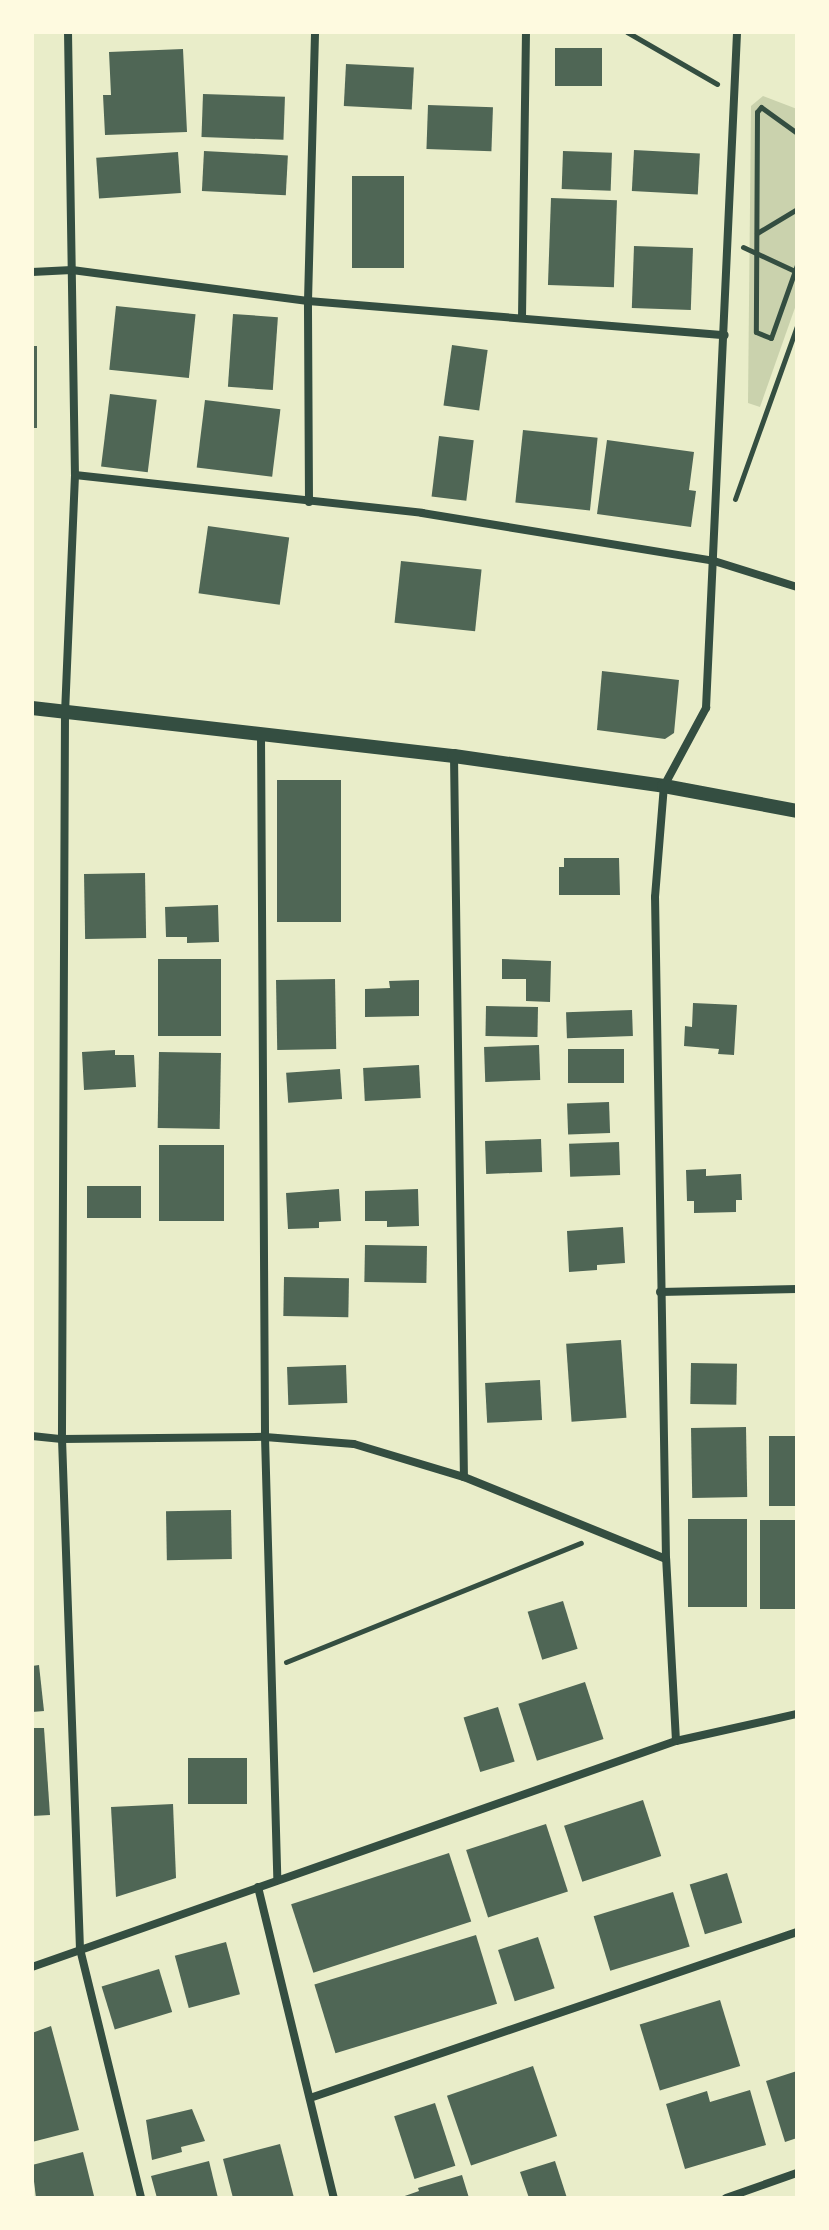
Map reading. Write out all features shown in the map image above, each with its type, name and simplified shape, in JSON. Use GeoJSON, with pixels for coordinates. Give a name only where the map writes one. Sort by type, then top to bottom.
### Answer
{"type":"FeatureCollection","features":[{"type":"Feature","properties":{"kind":"street"},"geometry":{"type":"LineString","coordinates":[[68,32],[75,475],[65,713],[62,1439],[80,1949],[141,2198]]}},
{"type":"Feature","properties":{"kind":"street"},"geometry":{"type":"LineString","coordinates":[[309,502],[308,301],[315,32]]}},
{"type":"Feature","properties":{"kind":"street"},"geometry":{"type":"LineString","coordinates":[[522,318],[526,32]]}},
{"type":"Feature","properties":{"kind":"street"},"geometry":{"type":"LineString","coordinates":[[676,1741],[666,1559],[655,897],[664,786],[706,708],[737,32]]}},
{"type":"Feature","properties":{"kind":"street"},"geometry":{"type":"LineString","coordinates":[[32,272],[72,270],[308,301],[725,335]]}},
{"type":"Feature","properties":{"kind":"street"},"geometry":{"type":"LineString","coordinates":[[75,475],[422,513],[714,561],[797,587]]}},
{"type":"Feature","properties":{"kind":"street"},"geometry":{"type":"LineString","coordinates":[[32,708],[454,756],[664,786],[797,811]]}},
{"type":"Feature","properties":{"kind":"street"},"geometry":{"type":"LineString","coordinates":[[261,735],[265,1437],[277,1880]]}},
{"type":"Feature","properties":{"kind":"street"},"geometry":{"type":"LineString","coordinates":[[454,756],[464,1477]]}},
{"type":"Feature","properties":{"kind":"street"},"geometry":{"type":"LineString","coordinates":[[660,1292],[797,1289]]}},
{"type":"Feature","properties":{"kind":"street"},"geometry":{"type":"LineString","coordinates":[[32,1436],[62,1439],[265,1437],[354,1444],[464,1477],[666,1559]]}},
{"type":"Feature","properties":{"kind":"street"},"geometry":{"type":"LineString","coordinates":[[32,1967],[676,1741],[797,1714]]}},
{"type":"Feature","properties":{"kind":"street"},"geometry":{"type":"LineString","coordinates":[[258,1887],[334,2198]]}},
{"type":"Feature","properties":{"kind":"street"},"geometry":{"type":"LineString","coordinates":[[310,2098],[797,1932]]}},
{"type":"Feature","properties":{"kind":"street"},"geometry":{"type":"LineString","coordinates":[[726,2198],[797,2173]]}},
{"type":"Feature","properties":{"kind":"path"},"geometry":{"type":"LineString","coordinates":[[627,32],[735,94]]}},
{"type":"Feature","properties":{"kind":"path"},"geometry":{"type":"LineString","coordinates":[[756,255],[796,268],[771,338],[756,332],[756,255],[756,234],[757,112],[761,107],[797,133]]}},
{"type":"Feature","properties":{"kind":"path"},"geometry":{"type":"LineString","coordinates":[[756,234],[797,209]]}},
{"type":"Feature","properties":{"kind":"path"},"geometry":{"type":"LineString","coordinates":[[734,502],[797,326]]}},
{"type":"Feature","properties":{"kind":"path"},"geometry":{"type":"LineString","coordinates":[[271,1669],[603,1534]]}},
{"type":"Feature","properties":{"kind":"green space"},"geometry":{"type":"Polygon","coordinates":[[[763,96],[797,109],[797,302],[760,407],[748,403],[751,106],[763,96]]]}},
{"type":"Feature","properties":{"kind":"building"},"geometry":{"type":"Polygon","coordinates":[[[555,48],[602,48],[602,86],[555,86],[555,48]]]}},
{"type":"Feature","properties":{"kind":"building"},"geometry":{"type":"Polygon","coordinates":[[[183,49],[187,132],[105,135],[103,95],[111,95],[109,52],[183,49]]]}},
{"type":"Feature","properties":{"kind":"building"},"geometry":{"type":"Polygon","coordinates":[[[346,64],[414,68],[412,110],[344,106],[346,64]]]}},
{"type":"Feature","properties":{"kind":"building"},"geometry":{"type":"Polygon","coordinates":[[[203,94],[285,97],[283,140],[201,137],[203,94]]]}},
{"type":"Feature","properties":{"kind":"building"},"geometry":{"type":"Polygon","coordinates":[[[428,105],[493,107],[491,151],[426,149],[428,105]]]}},
{"type":"Feature","properties":{"kind":"building"},"geometry":{"type":"Polygon","coordinates":[[[634,150],[700,153],[698,194],[632,191],[634,150]]]}},
{"type":"Feature","properties":{"kind":"building"},"geometry":{"type":"Polygon","coordinates":[[[204,151],[288,155],[286,195],[202,191],[204,151]]]}},
{"type":"Feature","properties":{"kind":"building"},"geometry":{"type":"Polygon","coordinates":[[[563,151],[612,153],[611,191],[562,189],[563,151]]]}},
{"type":"Feature","properties":{"kind":"building"},"geometry":{"type":"Polygon","coordinates":[[[178,152],[181,193],[99,199],[96,158],[178,152]]]}},
{"type":"Feature","properties":{"kind":"building"},"geometry":{"type":"Polygon","coordinates":[[[352,176],[404,176],[404,268],[352,268],[352,176]]]}},
{"type":"Feature","properties":{"kind":"building"},"geometry":{"type":"Polygon","coordinates":[[[551,198],[617,200],[614,287],[548,285],[551,198]]]}},
{"type":"Feature","properties":{"kind":"building"},"geometry":{"type":"Polygon","coordinates":[[[634,246],[693,248],[691,310],[632,308],[634,246]]]}},
{"type":"Feature","properties":{"kind":"building"},"geometry":{"type":"Polygon","coordinates":[[[116,306],[196,314],[189,378],[109,370],[116,306]]]}},
{"type":"Feature","properties":{"kind":"building"},"geometry":{"type":"Polygon","coordinates":[[[233,314],[278,317],[273,390],[228,387],[233,314]]]}},
{"type":"Feature","properties":{"kind":"building"},"geometry":{"type":"Polygon","coordinates":[[[452,345],[488,350],[479,410],[444,405],[452,345]]]}},
{"type":"Feature","properties":{"kind":"building"},"geometry":{"type":"Polygon","coordinates":[[[32,346],[37,346],[37,428],[32,428],[32,346]]]}},
{"type":"Feature","properties":{"kind":"building"},"geometry":{"type":"Polygon","coordinates":[[[110,394],[157,400],[148,472],[101,466],[110,394]]]}},
{"type":"Feature","properties":{"kind":"building"},"geometry":{"type":"Polygon","coordinates":[[[205,400],[280,409],[272,477],[197,467],[205,400]]]}},
{"type":"Feature","properties":{"kind":"building"},"geometry":{"type":"Polygon","coordinates":[[[523,430],[598,438],[590,510],[515,503],[523,430]]]}},
{"type":"Feature","properties":{"kind":"building"},"geometry":{"type":"Polygon","coordinates":[[[439,436],[474,440],[466,501],[432,497],[439,436]]]}},
{"type":"Feature","properties":{"kind":"building"},"geometry":{"type":"Polygon","coordinates":[[[607,440],[694,452],[689,490],[696,491],[691,527],[597,514],[607,440]]]}},
{"type":"Feature","properties":{"kind":"building"},"geometry":{"type":"Polygon","coordinates":[[[208,526],[289,537],[280,605],[199,593],[208,526]]]}},
{"type":"Feature","properties":{"kind":"building"},"geometry":{"type":"Polygon","coordinates":[[[401,561],[482,569],[475,631],[395,623],[401,561]]]}},
{"type":"Feature","properties":{"kind":"building"},"geometry":{"type":"Polygon","coordinates":[[[602,671],[679,680],[674,733],[665,739],[597,730],[602,671]]]}},
{"type":"Feature","properties":{"kind":"building"},"geometry":{"type":"Polygon","coordinates":[[[277,780],[341,780],[341,922],[277,922],[277,780]]]}},
{"type":"Feature","properties":{"kind":"building"},"geometry":{"type":"Polygon","coordinates":[[[564,858],[619,858],[620,895],[559,895],[559,867],[564,867],[564,858]]]}},
{"type":"Feature","properties":{"kind":"building"},"geometry":{"type":"Polygon","coordinates":[[[145,873],[146,938],[85,939],[84,874],[145,873]]]}},
{"type":"Feature","properties":{"kind":"building"},"geometry":{"type":"Polygon","coordinates":[[[218,905],[219,942],[187,943],[187,937],[166,937],[165,907],[218,905]]]}},
{"type":"Feature","properties":{"kind":"building"},"geometry":{"type":"Polygon","coordinates":[[[158,959],[221,959],[221,1036],[158,1036],[158,959]]]}},
{"type":"Feature","properties":{"kind":"building"},"geometry":{"type":"Polygon","coordinates":[[[502,959],[551,961],[550,1002],[526,1001],[526,979],[502,979],[502,959]]]}},
{"type":"Feature","properties":{"kind":"building"},"geometry":{"type":"Polygon","coordinates":[[[335,979],[336,1049],[277,1050],[276,980],[335,979]]]}},
{"type":"Feature","properties":{"kind":"building"},"geometry":{"type":"Polygon","coordinates":[[[419,980],[419,1016],[365,1017],[365,989],[390,988],[389,981],[419,980]]]}},
{"type":"Feature","properties":{"kind":"building"},"geometry":{"type":"Polygon","coordinates":[[[693,1003],[737,1005],[734,1055],[718,1054],[719,1049],[684,1046],[685,1026],[692,1027],[693,1003]]]}},
{"type":"Feature","properties":{"kind":"building"},"geometry":{"type":"Polygon","coordinates":[[[486,1006],[538,1007],[537,1037],[485,1036],[486,1006]]]}},
{"type":"Feature","properties":{"kind":"building"},"geometry":{"type":"Polygon","coordinates":[[[632,1010],[633,1036],[567,1038],[566,1012],[632,1010]]]}},
{"type":"Feature","properties":{"kind":"building"},"geometry":{"type":"Polygon","coordinates":[[[539,1045],[540,1080],[485,1082],[484,1047],[539,1045]]]}},
{"type":"Feature","properties":{"kind":"building"},"geometry":{"type":"Polygon","coordinates":[[[568,1049],[624,1049],[624,1083],[568,1083],[568,1049]]]}},
{"type":"Feature","properties":{"kind":"building"},"geometry":{"type":"Polygon","coordinates":[[[115,1050],[115,1055],[134,1055],[136,1087],[84,1090],[82,1052],[115,1050]]]}},
{"type":"Feature","properties":{"kind":"building"},"geometry":{"type":"Polygon","coordinates":[[[159,1052],[221,1053],[220,1129],[158,1128],[159,1052]]]}},
{"type":"Feature","properties":{"kind":"building"},"geometry":{"type":"Polygon","coordinates":[[[419,1065],[421,1098],[365,1101],[363,1068],[419,1065]]]}},
{"type":"Feature","properties":{"kind":"building"},"geometry":{"type":"Polygon","coordinates":[[[340,1069],[342,1099],[288,1103],[286,1073],[340,1069]]]}},
{"type":"Feature","properties":{"kind":"building"},"geometry":{"type":"Polygon","coordinates":[[[609,1102],[610,1133],[568,1134],[567,1103],[609,1102]]]}},
{"type":"Feature","properties":{"kind":"building"},"geometry":{"type":"Polygon","coordinates":[[[541,1139],[542,1172],[486,1174],[485,1141],[541,1139]]]}},
{"type":"Feature","properties":{"kind":"building"},"geometry":{"type":"Polygon","coordinates":[[[619,1142],[620,1175],[570,1177],[569,1144],[619,1142]]]}},
{"type":"Feature","properties":{"kind":"building"},"geometry":{"type":"Polygon","coordinates":[[[159,1145],[224,1145],[224,1221],[159,1221],[159,1145]]]}},
{"type":"Feature","properties":{"kind":"building"},"geometry":{"type":"Polygon","coordinates":[[[706,1169],[706,1176],[741,1174],[742,1200],[736,1200],[736,1212],[694,1213],[694,1201],[687,1201],[686,1170],[706,1169]]]}},
{"type":"Feature","properties":{"kind":"building"},"geometry":{"type":"Polygon","coordinates":[[[87,1186],[141,1186],[141,1218],[87,1218],[87,1186]]]}},
{"type":"Feature","properties":{"kind":"building"},"geometry":{"type":"Polygon","coordinates":[[[339,1189],[341,1221],[319,1222],[319,1228],[288,1229],[286,1193],[339,1189]]]}},
{"type":"Feature","properties":{"kind":"building"},"geometry":{"type":"Polygon","coordinates":[[[418,1189],[419,1226],[387,1227],[387,1221],[365,1221],[365,1191],[418,1189]]]}},
{"type":"Feature","properties":{"kind":"building"},"geometry":{"type":"Polygon","coordinates":[[[623,1227],[625,1263],[597,1265],[597,1270],[569,1272],[567,1231],[623,1227]]]}},
{"type":"Feature","properties":{"kind":"building"},"geometry":{"type":"Polygon","coordinates":[[[365,1245],[427,1246],[426,1283],[364,1282],[365,1245]]]}},
{"type":"Feature","properties":{"kind":"building"},"geometry":{"type":"Polygon","coordinates":[[[284,1277],[349,1278],[348,1317],[283,1316],[284,1277]]]}},
{"type":"Feature","properties":{"kind":"building"},"geometry":{"type":"Polygon","coordinates":[[[621,1340],[626,1418],[572,1422],[566,1344],[621,1340]]]}},
{"type":"Feature","properties":{"kind":"building"},"geometry":{"type":"Polygon","coordinates":[[[691,1363],[737,1364],[736,1405],[690,1404],[691,1363]]]}},
{"type":"Feature","properties":{"kind":"building"},"geometry":{"type":"Polygon","coordinates":[[[346,1365],[347,1403],[288,1405],[287,1367],[346,1365]]]}},
{"type":"Feature","properties":{"kind":"building"},"geometry":{"type":"Polygon","coordinates":[[[540,1380],[542,1420],[487,1423],[485,1383],[540,1380]]]}},
{"type":"Feature","properties":{"kind":"building"},"geometry":{"type":"Polygon","coordinates":[[[746,1427],[747,1497],[692,1498],[691,1428],[746,1427]]]}},
{"type":"Feature","properties":{"kind":"building"},"geometry":{"type":"Polygon","coordinates":[[[769,1436],[797,1436],[797,1506],[769,1506],[769,1436]]]}},
{"type":"Feature","properties":{"kind":"building"},"geometry":{"type":"Polygon","coordinates":[[[231,1510],[232,1559],[167,1560],[166,1511],[231,1510]]]}},
{"type":"Feature","properties":{"kind":"building"},"geometry":{"type":"Polygon","coordinates":[[[688,1519],[747,1519],[747,1607],[688,1607],[688,1519]]]}},
{"type":"Feature","properties":{"kind":"building"},"geometry":{"type":"Polygon","coordinates":[[[760,1520],[797,1520],[797,1609],[760,1609],[760,1520]]]}},
{"type":"Feature","properties":{"kind":"building"},"geometry":{"type":"Polygon","coordinates":[[[563,1601],[578,1649],[542,1660],[528,1612],[563,1601]]]}},
{"type":"Feature","properties":{"kind":"building"},"geometry":{"type":"Polygon","coordinates":[[[39,1665],[44,1711],[32,1712],[32,1666],[39,1665]]]}},
{"type":"Feature","properties":{"kind":"building"},"geometry":{"type":"Polygon","coordinates":[[[585,1682],[604,1739],[537,1761],[518,1704],[585,1682]]]}},
{"type":"Feature","properties":{"kind":"building"},"geometry":{"type":"Polygon","coordinates":[[[498,1707],[515,1762],[480,1772],[464,1718],[498,1707]]]}},
{"type":"Feature","properties":{"kind":"building"},"geometry":{"type":"Polygon","coordinates":[[[32,1728],[44,1728],[50,1815],[32,1816],[32,1728]]]}},
{"type":"Feature","properties":{"kind":"building"},"geometry":{"type":"Polygon","coordinates":[[[188,1758],[247,1758],[247,1804],[188,1804],[188,1758]]]}},
{"type":"Feature","properties":{"kind":"building"},"geometry":{"type":"Polygon","coordinates":[[[643,1800],[661,1856],[582,1882],[564,1826],[643,1800]]]}},
{"type":"Feature","properties":{"kind":"building"},"geometry":{"type":"Polygon","coordinates":[[[173,1804],[176,1878],[116,1897],[111,1807],[173,1804]]]}},
{"type":"Feature","properties":{"kind":"building"},"geometry":{"type":"Polygon","coordinates":[[[546,1824],[568,1892],[488,1917],[466,1850],[546,1824]]]}},
{"type":"Feature","properties":{"kind":"building"},"geometry":{"type":"Polygon","coordinates":[[[449,1853],[471,1921],[313,1973],[291,1904],[449,1853]]]}},
{"type":"Feature","properties":{"kind":"building"},"geometry":{"type":"Polygon","coordinates":[[[727,1873],[742,1923],[705,1934],[690,1884],[727,1873]]]}},
{"type":"Feature","properties":{"kind":"building"},"geometry":{"type":"Polygon","coordinates":[[[673,1892],[690,1947],[610,1971],[594,1916],[673,1892]]]}},
{"type":"Feature","properties":{"kind":"building"},"geometry":{"type":"Polygon","coordinates":[[[476,1935],[497,2004],[335,2053],[314,1984],[476,1935]]]}},
{"type":"Feature","properties":{"kind":"building"},"geometry":{"type":"Polygon","coordinates":[[[538,1937],[555,1988],[515,2001],[498,1950],[538,1937]]]}},
{"type":"Feature","properties":{"kind":"building"},"geometry":{"type":"Polygon","coordinates":[[[226,1942],[240,1994],[189,2008],[175,1956],[226,1942]]]}},
{"type":"Feature","properties":{"kind":"building"},"geometry":{"type":"Polygon","coordinates":[[[159,1969],[172,2012],[115,2030],[102,1987],[159,1969]]]}},
{"type":"Feature","properties":{"kind":"building"},"geometry":{"type":"Polygon","coordinates":[[[720,2000],[740,2066],[660,2091],[640,2025],[720,2000]]]}},
{"type":"Feature","properties":{"kind":"building"},"geometry":{"type":"Polygon","coordinates":[[[51,2026],[79,2130],[32,2142],[32,2033],[51,2026]]]}},
{"type":"Feature","properties":{"kind":"building"},"geometry":{"type":"Polygon","coordinates":[[[533,2066],[557,2136],[471,2166],[447,2096],[533,2066]]]}},
{"type":"Feature","properties":{"kind":"building"},"geometry":{"type":"Polygon","coordinates":[[[797,2071],[797,2138],[785,2142],[766,2081],[797,2071]]]}},
{"type":"Feature","properties":{"kind":"building"},"geometry":{"type":"Polygon","coordinates":[[[750,2090],[766,2145],[685,2169],[666,2104],[707,2091],[710,2102],[750,2090]]]}},
{"type":"Feature","properties":{"kind":"building"},"geometry":{"type":"Polygon","coordinates":[[[435,2103],[455,2166],[414,2179],[394,2116],[435,2103]]]}},
{"type":"Feature","properties":{"kind":"building"},"geometry":{"type":"Polygon","coordinates":[[[192,2109],[205,2141],[181,2147],[182,2152],[152,2160],[146,2120],[192,2109]]]}},
{"type":"Feature","properties":{"kind":"building"},"geometry":{"type":"Polygon","coordinates":[[[280,2144],[294,2198],[233,2198],[223,2159],[280,2144]]]}},
{"type":"Feature","properties":{"kind":"building"},"geometry":{"type":"Polygon","coordinates":[[[83,2152],[94,2196],[36,2198],[32,2165],[83,2152]]]}},
{"type":"Feature","properties":{"kind":"building"},"geometry":{"type":"Polygon","coordinates":[[[209,2161],[218,2198],[157,2198],[151,2176],[209,2161]]]}},
{"type":"Feature","properties":{"kind":"building"},"geometry":{"type":"Polygon","coordinates":[[[555,2161],[567,2198],[529,2198],[520,2172],[555,2161]]]}},
{"type":"Feature","properties":{"kind":"building"},"geometry":{"type":"Polygon","coordinates":[[[462,2175],[469,2198],[399,2198],[419,2191],[418,2188],[462,2175]]]}}]}
